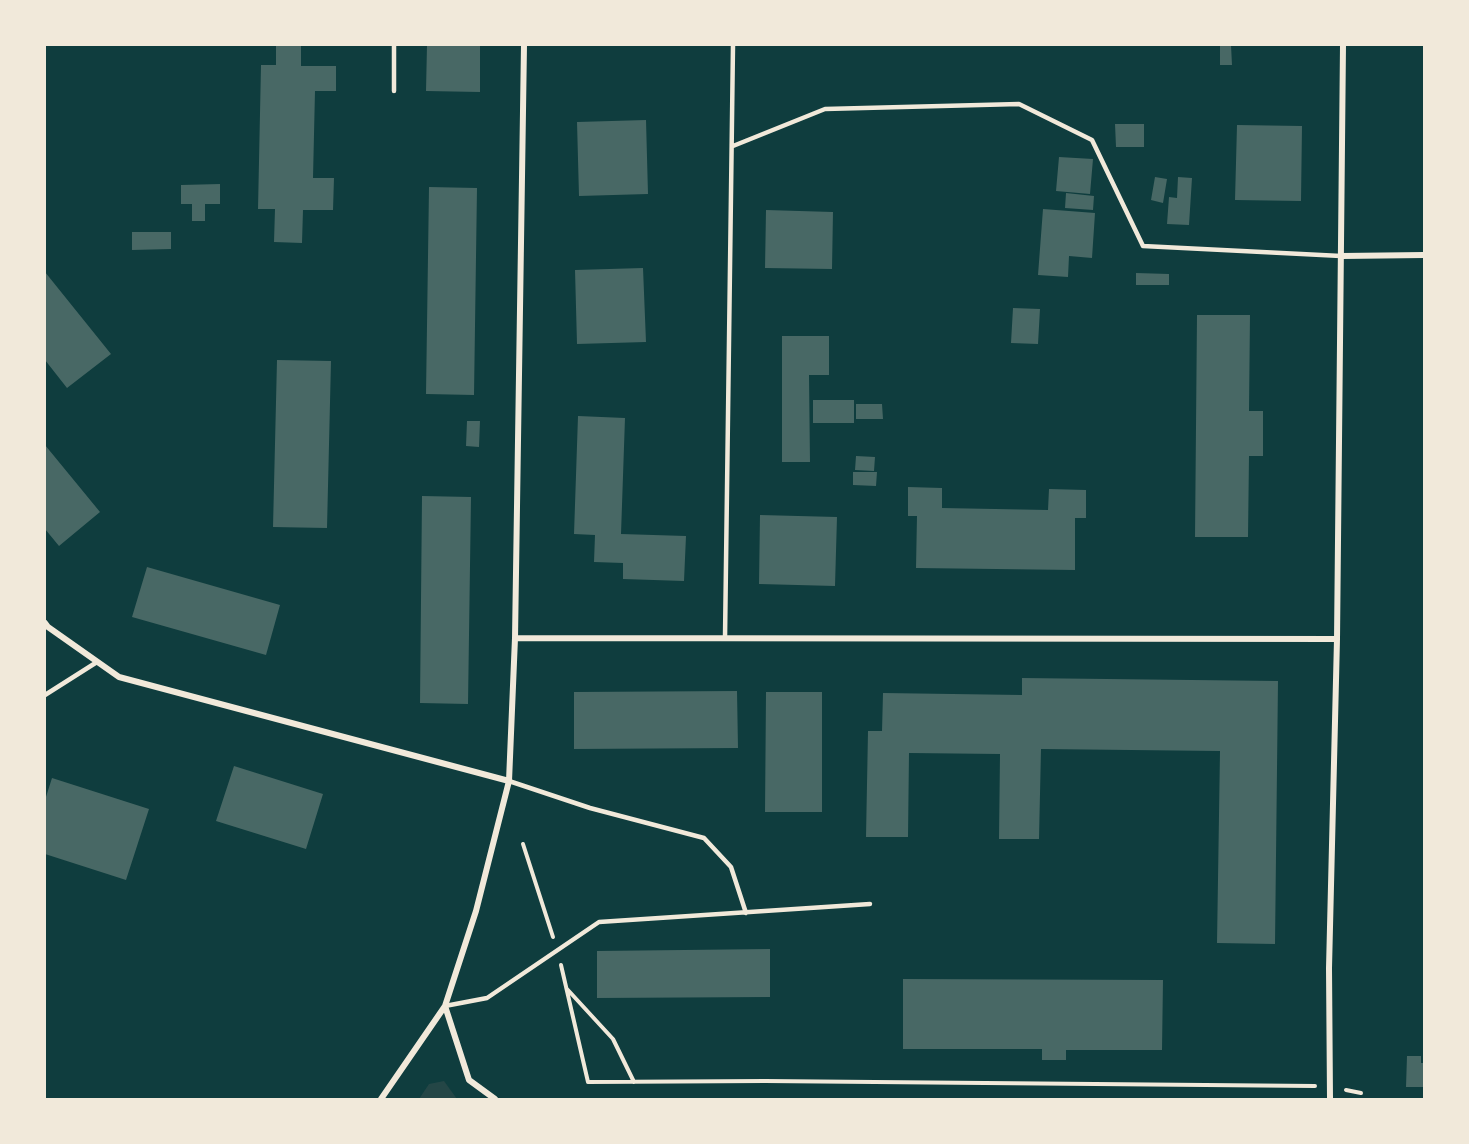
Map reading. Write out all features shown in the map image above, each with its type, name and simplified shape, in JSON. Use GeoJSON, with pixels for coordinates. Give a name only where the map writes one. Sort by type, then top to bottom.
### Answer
{"type":"FeatureCollection","features":[{"type":"Feature","properties":{"kind":"street"},"geometry":{"type":"LineString","coordinates":[[381,1099],[445,1006],[476,910],[509,781],[515,638],[524,45]]}},
{"type":"Feature","properties":{"kind":"street"},"geometry":{"type":"LineString","coordinates":[[1330,1099],[1329,968],[1337,639],[1343,45]]}},
{"type":"Feature","properties":{"kind":"street"},"geometry":{"type":"LineString","coordinates":[[1342,256],[1424,255]]}},
{"type":"Feature","properties":{"kind":"street"},"geometry":{"type":"LineString","coordinates":[[45,622],[119,677],[509,781]]}},
{"type":"Feature","properties":{"kind":"street"},"geometry":{"type":"LineString","coordinates":[[515,638],[1337,639]]}},
{"type":"Feature","properties":{"kind":"street"},"geometry":{"type":"LineString","coordinates":[[445,1006],[469,1080],[495,1099]]}},
{"type":"Feature","properties":{"kind":"lane"},"geometry":{"type":"LineString","coordinates":[[394,45],[394,91]]}},
{"type":"Feature","properties":{"kind":"lane"},"geometry":{"type":"LineString","coordinates":[[725,638],[733,45]]}},
{"type":"Feature","properties":{"kind":"lane"},"geometry":{"type":"LineString","coordinates":[[733,146],[825,109],[1019,104],[1092,140],[1143,246],[1342,256]]}},
{"type":"Feature","properties":{"kind":"lane"},"geometry":{"type":"LineString","coordinates":[[45,695],[97,662]]}},
{"type":"Feature","properties":{"kind":"lane"},"geometry":{"type":"LineString","coordinates":[[509,781],[590,808],[704,838],[731,867],[746,913]]}},
{"type":"Feature","properties":{"kind":"lane"},"geometry":{"type":"LineString","coordinates":[[445,1006],[487,998],[599,922],[870,904]]}},
{"type":"Feature","properties":{"kind":"path"},"geometry":{"type":"LineString","coordinates":[[566,988],[613,1039],[634,1082]]}},
{"type":"Feature","properties":{"kind":"path"},"geometry":{"type":"LineString","coordinates":[[588,1082],[765,1081],[1323,1086]]}},
{"type":"Feature","properties":{"kind":"path"},"geometry":{"type":"LineString","coordinates":[[1342,1089],[1361,1093]]}},
{"type":"Feature","properties":{"kind":"shaded area"},"geometry":{"type":"Polygon","coordinates":[[[444,1081],[457,1099],[419,1099],[429,1084],[444,1081]]]}},
{"type":"Feature","properties":{"kind":"building"},"geometry":{"type":"Polygon","coordinates":[[[276,45],[301,45],[301,66],[336,66],[336,91],[315,91],[313,178],[334,178],[333,210],[303,210],[302,243],[274,242],[275,209],[258,209],[261,65],[276,65],[276,45]]]}},
{"type":"Feature","properties":{"kind":"building"},"geometry":{"type":"Polygon","coordinates":[[[427,45],[480,45],[480,92],[426,91],[427,45]]]}},
{"type":"Feature","properties":{"kind":"building"},"geometry":{"type":"Polygon","coordinates":[[[1220,45],[1231,45],[1232,65],[1220,65],[1220,45]]]}},
{"type":"Feature","properties":{"kind":"building"},"geometry":{"type":"Polygon","coordinates":[[[646,120],[648,194],[579,196],[577,122],[646,120]]]}},
{"type":"Feature","properties":{"kind":"building"},"geometry":{"type":"Polygon","coordinates":[[[1115,124],[1144,124],[1144,147],[1116,147],[1115,124]]]}},
{"type":"Feature","properties":{"kind":"building"},"geometry":{"type":"Polygon","coordinates":[[[1237,125],[1302,126],[1301,201],[1235,200],[1237,125]]]}},
{"type":"Feature","properties":{"kind":"building"},"geometry":{"type":"Polygon","coordinates":[[[1059,157],[1093,159],[1090,194],[1056,191],[1059,157]]]}},
{"type":"Feature","properties":{"kind":"building"},"geometry":{"type":"Polygon","coordinates":[[[1155,177],[1167,179],[1163,203],[1151,200],[1155,177]]]}},
{"type":"Feature","properties":{"kind":"building"},"geometry":{"type":"Polygon","coordinates":[[[1178,177],[1192,178],[1189,225],[1167,224],[1169,197],[1177,198],[1178,177]]]}},
{"type":"Feature","properties":{"kind":"building"},"geometry":{"type":"Polygon","coordinates":[[[220,184],[220,204],[205,204],[205,221],[192,221],[192,204],[181,204],[181,185],[220,184]]]}},
{"type":"Feature","properties":{"kind":"building"},"geometry":{"type":"Polygon","coordinates":[[[429,187],[477,188],[474,395],[426,394],[429,187]]]}},
{"type":"Feature","properties":{"kind":"building"},"geometry":{"type":"Polygon","coordinates":[[[1066,193],[1094,196],[1093,210],[1065,208],[1066,193]]]}},
{"type":"Feature","properties":{"kind":"building"},"geometry":{"type":"Polygon","coordinates":[[[1043,209],[1095,213],[1092,258],[1069,256],[1068,277],[1038,275],[1043,209]]]}},
{"type":"Feature","properties":{"kind":"building"},"geometry":{"type":"Polygon","coordinates":[[[766,210],[833,212],[832,269],[765,268],[766,210]]]}},
{"type":"Feature","properties":{"kind":"building"},"geometry":{"type":"Polygon","coordinates":[[[132,232],[171,232],[171,249],[132,250],[132,232]]]}},
{"type":"Feature","properties":{"kind":"building"},"geometry":{"type":"Polygon","coordinates":[[[643,268],[646,342],[577,344],[575,270],[643,268]]]}},
{"type":"Feature","properties":{"kind":"building"},"geometry":{"type":"Polygon","coordinates":[[[45,272],[111,354],[67,388],[45,360],[45,272]]]}},
{"type":"Feature","properties":{"kind":"building"},"geometry":{"type":"Polygon","coordinates":[[[1136,273],[1169,274],[1169,285],[1136,285],[1136,273]]]}},
{"type":"Feature","properties":{"kind":"building"},"geometry":{"type":"Polygon","coordinates":[[[1013,308],[1040,309],[1038,344],[1011,343],[1013,308]]]}},
{"type":"Feature","properties":{"kind":"building"},"geometry":{"type":"Polygon","coordinates":[[[1197,315],[1250,315],[1249,411],[1263,411],[1263,456],[1249,456],[1248,537],[1195,537],[1197,315]]]}},
{"type":"Feature","properties":{"kind":"building"},"geometry":{"type":"Polygon","coordinates":[[[782,336],[829,336],[829,375],[809,375],[810,462],[782,462],[782,336]]]}},
{"type":"Feature","properties":{"kind":"building"},"geometry":{"type":"Polygon","coordinates":[[[277,360],[331,361],[327,528],[273,527],[277,360]]]}},
{"type":"Feature","properties":{"kind":"building"},"geometry":{"type":"Polygon","coordinates":[[[813,400],[854,400],[854,423],[813,423],[813,400]]]}},
{"type":"Feature","properties":{"kind":"building"},"geometry":{"type":"Polygon","coordinates":[[[856,404],[882,404],[883,419],[856,419],[856,404]]]}},
{"type":"Feature","properties":{"kind":"building"},"geometry":{"type":"Polygon","coordinates":[[[578,416],[625,418],[621,534],[686,536],[684,581],[623,579],[623,563],[594,562],[595,535],[574,534],[578,416]]]}},
{"type":"Feature","properties":{"kind":"building"},"geometry":{"type":"Polygon","coordinates":[[[467,421],[480,421],[479,447],[466,446],[467,421]]]}},
{"type":"Feature","properties":{"kind":"building"},"geometry":{"type":"Polygon","coordinates":[[[45,445],[100,512],[59,546],[45,529],[45,445]]]}},
{"type":"Feature","properties":{"kind":"building"},"geometry":{"type":"Polygon","coordinates":[[[856,456],[875,457],[874,471],[855,470],[856,456]]]}},
{"type":"Feature","properties":{"kind":"building"},"geometry":{"type":"Polygon","coordinates":[[[853,472],[877,472],[876,486],[853,485],[853,472]]]}},
{"type":"Feature","properties":{"kind":"building"},"geometry":{"type":"Polygon","coordinates":[[[908,487],[942,488],[942,508],[1048,510],[1049,489],[1086,490],[1086,518],[1075,518],[1075,570],[916,568],[917,516],[908,516],[908,487]]]}},
{"type":"Feature","properties":{"kind":"building"},"geometry":{"type":"Polygon","coordinates":[[[422,496],[471,497],[468,704],[420,703],[422,496]]]}},
{"type":"Feature","properties":{"kind":"building"},"geometry":{"type":"Polygon","coordinates":[[[760,515],[837,517],[835,586],[759,584],[760,515]]]}},
{"type":"Feature","properties":{"kind":"building"},"geometry":{"type":"Polygon","coordinates":[[[147,567],[280,605],[266,655],[132,617],[147,567]]]}},
{"type":"Feature","properties":{"kind":"building"},"geometry":{"type":"Polygon","coordinates":[[[1022,678],[1278,681],[1275,944],[1217,943],[1220,751],[1041,749],[1039,839],[999,839],[1000,754],[909,753],[908,837],[866,837],[868,731],[882,731],[883,693],[1022,695],[1022,678]]]}},
{"type":"Feature","properties":{"kind":"building"},"geometry":{"type":"Polygon","coordinates":[[[737,691],[738,748],[574,749],[574,692],[737,691]]]}},
{"type":"Feature","properties":{"kind":"building"},"geometry":{"type":"Polygon","coordinates":[[[766,692],[822,692],[822,812],[765,812],[766,692]]]}},
{"type":"Feature","properties":{"kind":"building"},"geometry":{"type":"Polygon","coordinates":[[[234,766],[323,794],[306,849],[216,821],[234,766]]]}},
{"type":"Feature","properties":{"kind":"building"},"geometry":{"type":"Polygon","coordinates":[[[52,778],[149,809],[126,880],[45,854],[45,800],[52,778]]]}},
{"type":"Feature","properties":{"kind":"building"},"geometry":{"type":"Polygon","coordinates":[[[770,949],[770,997],[597,998],[597,951],[770,949]]]}},
{"type":"Feature","properties":{"kind":"building"},"geometry":{"type":"Polygon","coordinates":[[[903,979],[1163,980],[1162,1050],[1066,1050],[1066,1060],[1042,1060],[1042,1049],[903,1049],[903,979]]]}},
{"type":"Feature","properties":{"kind":"building"},"geometry":{"type":"Polygon","coordinates":[[[1407,1056],[1421,1056],[1421,1063],[1424,1063],[1424,1087],[1406,1087],[1407,1056]]]}}]}
